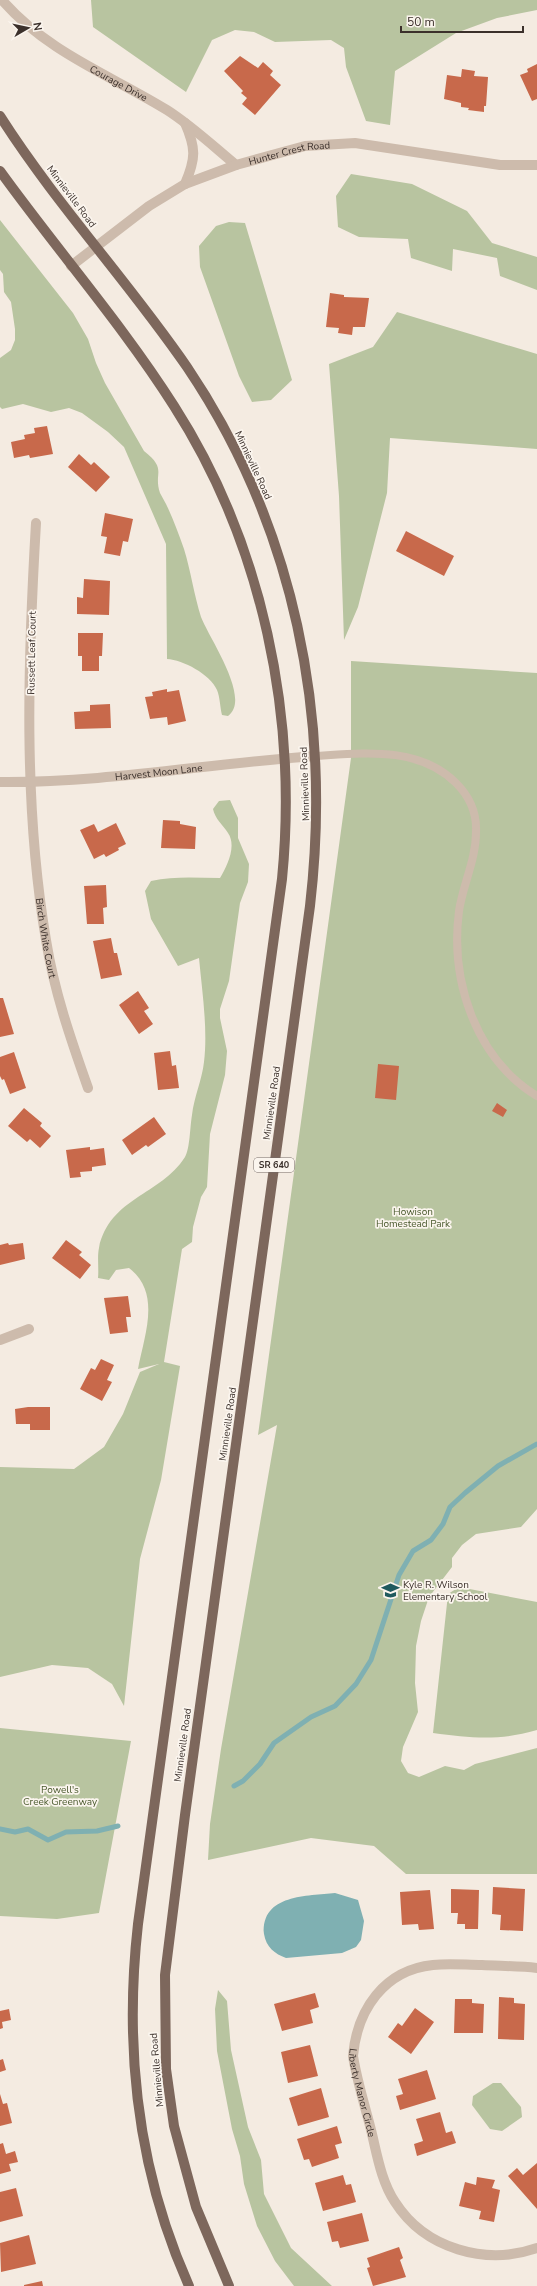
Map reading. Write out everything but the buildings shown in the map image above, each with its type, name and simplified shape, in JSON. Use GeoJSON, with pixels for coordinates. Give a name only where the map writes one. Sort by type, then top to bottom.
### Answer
{"type":"FeatureCollection","features":[{"type":"Feature","properties":{"kind":"main road","name":"Minnieville Road"},"geometry":{"type":"LineString","coordinates":[[0,116],[96,247],[153,320],[200,388],[230,441],[255,494],[287,583],[301,639],[312,702],[316,756],[317,832],[310,906],[184,1815],[165,1975],[166,2062],[174,2126],[196,2207],[229,2286]]}},
{"type":"Feature","properties":{"kind":"main road","name":"Minnieville Road"},"geometry":{"type":"LineString","coordinates":[[0,171],[71,266],[123,332],[165,391],[190,432],[222,496],[249,567],[265,624],[276,680],[285,758],[287,821],[282,879],[138,1924],[133,1981],[134,2063],[143,2137],[154,2188],[165,2225],[189,2286]]}},
{"type":"Feature","properties":{"kind":"street","name":"Courage Drive"},"geometry":{"type":"LineString","coordinates":[[2,0],[24,23],[57,48],[184,121],[236,165]]}},
{"type":"Feature","properties":{"kind":"street"},"geometry":{"type":"LineString","coordinates":[[184,121],[194,148],[193,166],[185,184]]}},
{"type":"Feature","properties":{"kind":"street","name":"Hunter Crest Road"},"geometry":{"type":"LineString","coordinates":[[71,266],[149,206],[185,184],[236,165],[305,146],[355,143],[500,165],[537,165]]}},
{"type":"Feature","properties":{"kind":"street","name":"Russett Leaf Court"},"geometry":{"type":"LineString","coordinates":[[32,782],[30,671],[36,524]]}},
{"type":"Feature","properties":{"kind":"street","name":"Harvest Moon Lane"},"geometry":{"type":"LineString","coordinates":[[0,782],[32,782],[316,756]]}},
{"type":"Feature","properties":{"kind":"street","name":"Birch White Court"},"geometry":{"type":"LineString","coordinates":[[32,782],[37,875],[46,941],[58,994],[88,1088]]}},
{"type":"Feature","properties":{"kind":"street"},"geometry":{"type":"LineString","coordinates":[[0,1340],[29,1329]]}},
{"type":"Feature","properties":{"kind":"street","name":"Liberty Manor Circle"},"geometry":{"type":"LineString","coordinates":[[537,1968],[438,1964],[417,1968],[399,1975],[374,1996],[367,2006],[355,2038],[353,2056],[386,2184],[395,2202],[406,2217],[440,2242],[465,2252],[507,2256],[537,2248]]}},
{"type":"Feature","properties":{"kind":"lane"},"geometry":{"type":"LineString","coordinates":[[316,756],[375,753],[415,759],[434,767],[451,778],[466,793],[472,806],[476,831],[475,851],[464,889],[457,932],[460,974],[465,1000],[475,1024],[502,1066],[537,1096]]}},
{"type":"Feature","properties":{"kind":"green space"},"geometry":{"type":"Polygon","coordinates":[[[91,0],[537,0],[537,10],[497,18],[456,33],[395,71],[390,125],[366,121],[346,67],[344,48],[331,40],[275,42],[254,32],[235,30],[212,40],[186,92],[93,27],[91,0]]]}},
{"type":"Feature","properties":{"kind":"green space"},"geometry":{"type":"Polygon","coordinates":[[[351,174],[412,184],[467,211],[492,243],[537,257],[537,290],[500,276],[497,258],[453,249],[452,271],[411,258],[408,239],[359,237],[338,227],[336,196],[351,174]]]}},
{"type":"Feature","properties":{"kind":"green space"},"geometry":{"type":"Polygon","coordinates":[[[0,220],[73,313],[88,339],[105,383],[144,451],[151,457],[158,467],[158,486],[160,493],[171,515],[184,549],[201,617],[232,683],[235,696],[234,708],[228,716],[222,715],[217,690],[202,673],[181,662],[167,659],[166,544],[124,447],[108,432],[82,413],[69,408],[51,412],[23,404],[2,409],[0,407],[0,358],[11,350],[15,340],[15,329],[11,302],[4,292],[3,274],[0,270],[0,220]]]}},
{"type":"Feature","properties":{"kind":"green space"},"geometry":{"type":"Polygon","coordinates":[[[229,222],[245,223],[292,380],[271,400],[252,402],[239,376],[200,267],[199,246],[216,226],[229,222]]]}},
{"type":"Feature","properties":{"kind":"green space"},"geometry":{"type":"Polygon","coordinates":[[[397,312],[537,354],[537,449],[390,438],[387,493],[358,607],[344,640],[339,496],[329,364],[373,347],[397,312]]]}},
{"type":"Feature","properties":{"kind":"green space","name":"Howison Homestead Park"},"geometry":{"type":"Polygon","coordinates":[[[351,661],[537,673],[537,1509],[521,1527],[476,1534],[462,1545],[452,1558],[452,1567],[429,1597],[421,1621],[416,1646],[415,1683],[418,1712],[403,1747],[401,1761],[408,1773],[419,1777],[445,1766],[464,1770],[475,1764],[537,1748],[537,1874],[406,1874],[374,1846],[311,1838],[208,1860],[210,1824],[221,1749],[277,1425],[258,1435],[351,758],[351,661]]]}},
{"type":"Feature","properties":{"kind":"green space"},"geometry":{"type":"Polygon","coordinates":[[[230,800],[238,818],[238,838],[249,864],[248,882],[240,903],[229,981],[220,1009],[220,1018],[227,1051],[225,1075],[210,1134],[207,1187],[201,1197],[193,1227],[192,1242],[182,1249],[164,1362],[180,1366],[161,1480],[140,1559],[124,1706],[112,1684],[88,1668],[52,1665],[0,1677],[0,1467],[74,1469],[104,1447],[123,1414],[140,1372],[159,1364],[138,1369],[148,1316],[148,1302],[145,1290],[139,1278],[129,1268],[116,1270],[109,1280],[98,1278],[98,1252],[105,1231],[114,1218],[124,1207],[175,1170],[187,1153],[193,1108],[203,1069],[205,1049],[204,1010],[199,958],[178,966],[151,919],[145,891],[151,881],[160,879],[220,878],[228,862],[232,844],[231,838],[217,819],[213,809],[219,801],[230,800]]]}},
{"type":"Feature","properties":{"kind":"green space"},"geometry":{"type":"Polygon","coordinates":[[[459,1587],[537,1602],[537,1730],[510,1736],[485,1738],[433,1733],[448,1594],[459,1587]]]}},
{"type":"Feature","properties":{"kind":"green space","name":"Powell's Creek Greenway"},"geometry":{"type":"Polygon","coordinates":[[[0,1728],[131,1741],[99,1913],[57,1919],[0,1916],[0,1728]]]}},
{"type":"Feature","properties":{"kind":"green space"},"geometry":{"type":"Polygon","coordinates":[[[218,1990],[227,2001],[231,2050],[248,2127],[261,2160],[264,2194],[291,2248],[332,2286],[294,2286],[275,2261],[257,2226],[244,2184],[240,2156],[232,2129],[217,2051],[215,2009],[218,1990]]]}},
{"type":"Feature","properties":{"kind":"green space"},"geometry":{"type":"Polygon","coordinates":[[[493,2083],[501,2083],[521,2107],[522,2117],[502,2131],[490,2129],[472,2105],[473,2096],[493,2083]]]}},
{"type":"Feature","properties":{"kind":"water"},"geometry":{"type":"Polygon","coordinates":[[[335,1893],[358,1900],[364,1921],[361,1940],[356,1947],[342,1953],[286,1958],[275,1952],[269,1946],[264,1934],[265,1921],[270,1911],[278,1904],[300,1897],[335,1893]]]}},
{"type":"Feature","properties":{"kind":"waterway"},"geometry":{"type":"LineString","coordinates":[[234,1786],[243,1781],[260,1764],[274,1743],[311,1717],[335,1706],[356,1684],[371,1660],[399,1575],[413,1551],[431,1540],[443,1524],[450,1507],[465,1493],[498,1466],[537,1444]]}},
{"type":"Feature","properties":{"kind":"waterway"},"geometry":{"type":"LineString","coordinates":[[0,1829],[15,1832],[28,1829],[48,1840],[66,1832],[97,1831],[118,1826]]}},
{"type":"Feature","properties":{"kind":"place","name":"Kyle R. Wilson Elementary School"},"geometry":{"type":"Point","coordinates":[390,1590]}}]}
